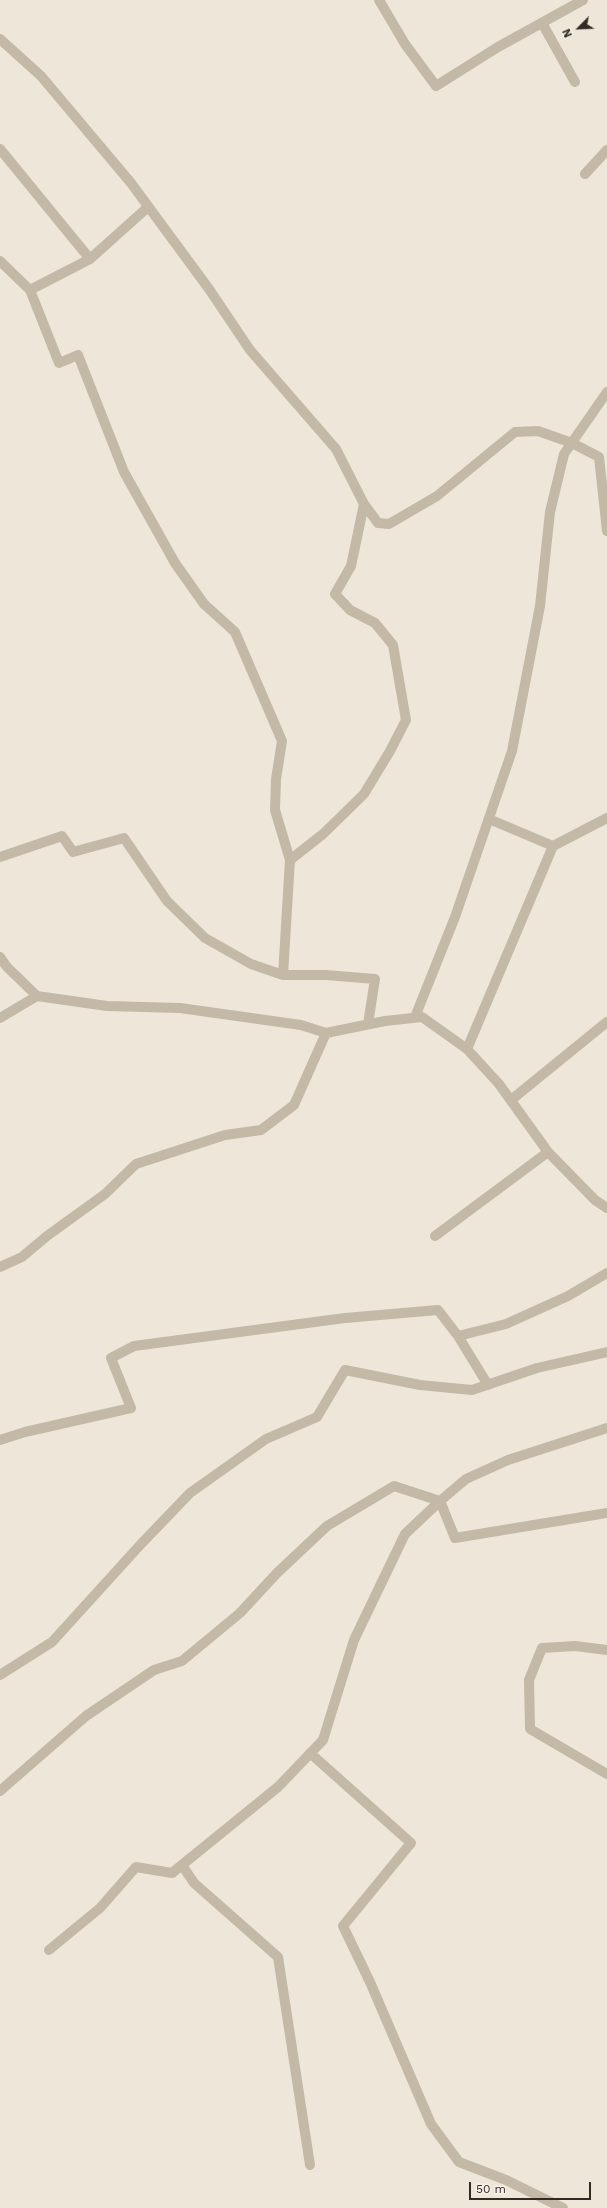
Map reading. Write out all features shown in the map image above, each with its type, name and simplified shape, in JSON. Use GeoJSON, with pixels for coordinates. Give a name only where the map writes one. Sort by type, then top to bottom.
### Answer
{"type":"FeatureCollection","features":[{"type":"Feature","properties":{"kind":"street"},"geometry":{"type":"LineString","coordinates":[[379,0],[405,44],[436,86],[498,47],[578,1]]}},
{"type":"Feature","properties":{"kind":"street"},"geometry":{"type":"LineString","coordinates":[[542,23],[575,82]]}},
{"type":"Feature","properties":{"kind":"street"},"geometry":{"type":"LineString","coordinates":[[1,41],[41,76],[148,207],[209,289],[250,350],[336,449],[364,504],[378,523],[389,524],[437,496],[514,432],[538,431],[572,443],[599,457],[607,531]]}},
{"type":"Feature","properties":{"kind":"street"},"geometry":{"type":"LineString","coordinates":[[0,149],[90,259]]}},
{"type":"Feature","properties":{"kind":"street"},"geometry":{"type":"LineString","coordinates":[[585,174],[607,150]]}},
{"type":"Feature","properties":{"kind":"street"},"geometry":{"type":"LineString","coordinates":[[30,290],[90,259],[148,207]]}},
{"type":"Feature","properties":{"kind":"street"},"geometry":{"type":"LineString","coordinates":[[0,261],[30,290],[59,363],[78,355],[124,472],[175,563],[204,604],[235,632],[282,741],[276,779],[275,810],[290,860],[283,975]]}},
{"type":"Feature","properties":{"kind":"street"},"geometry":{"type":"LineString","coordinates":[[415,1017],[455,917],[512,751],[540,606],[550,512],[564,454],[607,392]]}},
{"type":"Feature","properties":{"kind":"street"},"geometry":{"type":"LineString","coordinates":[[290,860],[323,834],[364,794],[390,751],[406,720],[393,645],[375,623],[350,610],[335,594],[351,566],[364,504]]}},
{"type":"Feature","properties":{"kind":"street"},"geometry":{"type":"LineString","coordinates":[[467,1049],[553,846],[607,818]]}},
{"type":"Feature","properties":{"kind":"street"},"geometry":{"type":"LineString","coordinates":[[489,819],[553,846]]}},
{"type":"Feature","properties":{"kind":"street"},"geometry":{"type":"LineString","coordinates":[[0,857],[62,836],[73,852],[124,838],[167,901],[205,938],[251,964],[283,975],[326,975],[375,979],[368,1024]]}},
{"type":"Feature","properties":{"kind":"street"},"geometry":{"type":"LineString","coordinates":[[0,957],[7,967],[38,996],[107,1006],[180,1008],[302,1025],[326,1033],[368,1024],[422,1017],[467,1049],[499,1084],[548,1152],[595,1200],[607,1208]]}},
{"type":"Feature","properties":{"kind":"street"},"geometry":{"type":"LineString","coordinates":[[0,1018],[38,996]]}},
{"type":"Feature","properties":{"kind":"street"},"geometry":{"type":"LineString","coordinates":[[511,1100],[607,1022]]}},
{"type":"Feature","properties":{"kind":"street"},"geometry":{"type":"LineString","coordinates":[[0,1267],[22,1257],[47,1236],[105,1194],[136,1164],[225,1135],[261,1130],[294,1105],[326,1033]]}},
{"type":"Feature","properties":{"kind":"street"},"geometry":{"type":"LineString","coordinates":[[435,1236],[548,1152]]}},
{"type":"Feature","properties":{"kind":"street"},"geometry":{"type":"LineString","coordinates":[[458,1336],[506,1324],[568,1296],[607,1273]]}},
{"type":"Feature","properties":{"kind":"street"},"geometry":{"type":"LineString","coordinates":[[0,1440],[26,1432],[130,1408],[111,1358],[134,1346],[345,1318],[438,1310],[458,1336],[488,1385]]}},
{"type":"Feature","properties":{"kind":"street"},"geometry":{"type":"LineString","coordinates":[[0,1675],[52,1642],[141,1544],[190,1494],[266,1439],[317,1417],[345,1370],[428,1386],[472,1390],[537,1368],[607,1352]]}},
{"type":"Feature","properties":{"kind":"street"},"geometry":{"type":"LineString","coordinates":[[49,1950],[100,1908],[136,1867],[172,1873],[278,1787],[323,1740],[354,1640],[405,1534],[440,1501],[466,1479],[508,1460],[607,1428]]}},
{"type":"Feature","properties":{"kind":"street"},"geometry":{"type":"LineString","coordinates":[[0,1791],[86,1716],[154,1670],[182,1661],[234,1618],[277,1573],[327,1526],[394,1486],[440,1501],[455,1538],[607,1513]]}},
{"type":"Feature","properties":{"kind":"street"},"geometry":{"type":"LineString","coordinates":[[607,1650],[575,1646],[542,1648],[529,1680],[530,1729],[607,1774]]}},
{"type":"Feature","properties":{"kind":"street"},"geometry":{"type":"LineString","coordinates":[[310,1753],[411,1843],[343,1926],[370,1982],[431,2124],[459,2162],[506,2180],[563,2208]]}},
{"type":"Feature","properties":{"kind":"street"},"geometry":{"type":"LineString","coordinates":[[182,1865],[194,1884],[278,1957],[310,2165]]}}]}
